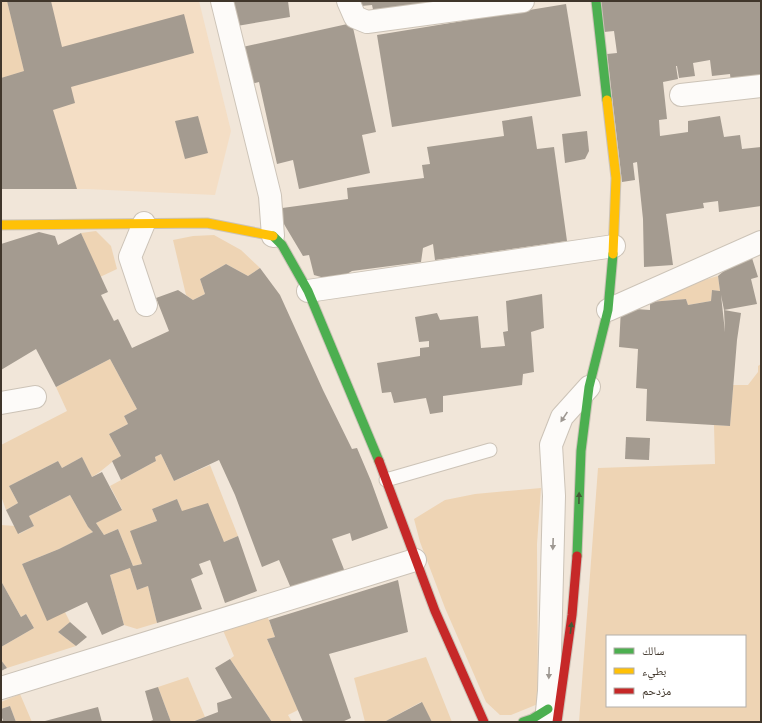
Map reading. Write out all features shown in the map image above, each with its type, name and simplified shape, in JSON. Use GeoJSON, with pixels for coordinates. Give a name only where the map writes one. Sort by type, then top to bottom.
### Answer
{"type":"FeatureCollection","features":[{"type":"Feature","properties":{"kind":"street"},"geometry":{"type":"LineString","coordinates":[[222,1],[270,196],[273,236]]}},
{"type":"Feature","properties":{"kind":"street"},"geometry":{"type":"LineString","coordinates":[[348,1],[355,16],[367,22],[524,1]]}},
{"type":"Feature","properties":{"kind":"street"},"geometry":{"type":"LineString","coordinates":[[550,718],[572,615],[578,547],[581,451],[589,387],[608,310],[614,246],[616,178],[596,1]]}},
{"type":"Feature","properties":{"kind":"street"},"geometry":{"type":"LineString","coordinates":[[681,95],[761,86]]}},
{"type":"Feature","properties":{"kind":"street"},"geometry":{"type":"LineString","coordinates":[[144,223],[130,257],[146,305]]}},
{"type":"Feature","properties":{"kind":"street"},"geometry":{"type":"LineString","coordinates":[[1,225],[207,223],[273,236],[286,250],[308,291],[324,327],[386,480],[441,626],[484,722]]}},
{"type":"Feature","properties":{"kind":"street"},"geometry":{"type":"LineString","coordinates":[[608,310],[761,242]]}},
{"type":"Feature","properties":{"kind":"street"},"geometry":{"type":"LineString","coordinates":[[308,291],[614,246]]}},
{"type":"Feature","properties":{"kind":"street"},"geometry":{"type":"LineString","coordinates":[[550,718],[554,496],[551,445],[562,417],[589,387]]}},
{"type":"Feature","properties":{"kind":"street"},"geometry":{"type":"LineString","coordinates":[[1,404],[35,397]]}},
{"type":"Feature","properties":{"kind":"street"},"geometry":{"type":"LineString","coordinates":[[1,688],[415,560]]}},
{"type":"Feature","properties":{"kind":"street"},"geometry":{"type":"LineString","coordinates":[[523,722],[532,719],[550,718]]}},
{"type":"Feature","properties":{"kind":"lane"},"geometry":{"type":"LineString","coordinates":[[386,480],[490,450]]}},
{"type":"Feature","properties":{"kind":"shaded area"},"geometry":{"type":"Polygon","coordinates":[[[1,1],[199,1],[231,131],[215,195],[86,189],[1,189],[1,1]]]}},
{"type":"Feature","properties":{"kind":"shaded area"},"geometry":{"type":"Polygon","coordinates":[[[1,1],[7,1],[24,71],[1,78],[1,1]]]}},
{"type":"Feature","properties":{"kind":"shaded area"},"geometry":{"type":"Polygon","coordinates":[[[96,231],[111,246],[117,269],[100,277],[81,233],[96,231]]]}},
{"type":"Feature","properties":{"kind":"shaded area"},"geometry":{"type":"Polygon","coordinates":[[[214,235],[241,250],[260,268],[248,276],[226,264],[200,279],[205,294],[193,300],[186,295],[173,240],[193,236],[214,235]]]}},
{"type":"Feature","properties":{"kind":"shaded area"},"geometry":{"type":"Polygon","coordinates":[[[718,276],[720,291],[712,290],[711,301],[688,305],[686,299],[650,302],[693,283],[718,276]]]}},
{"type":"Feature","properties":{"kind":"shaded area"},"geometry":{"type":"Polygon","coordinates":[[[110,359],[137,409],[124,416],[128,424],[109,434],[121,456],[92,477],[82,457],[62,468],[58,461],[9,486],[18,503],[6,510],[1,496],[1,445],[67,411],[56,387],[110,359]]]}},
{"type":"Feature","properties":{"kind":"shaded area"},"geometry":{"type":"Polygon","coordinates":[[[761,364],[761,722],[579,722],[598,468],[715,464],[714,425],[730,426],[733,385],[748,385],[758,372],[758,366],[761,364]]]}},
{"type":"Feature","properties":{"kind":"shaded area"},"geometry":{"type":"Polygon","coordinates":[[[161,454],[174,481],[210,465],[238,536],[224,542],[182,511],[177,499],[152,509],[157,521],[131,531],[142,564],[133,566],[118,529],[104,535],[96,523],[122,509],[110,486],[156,461],[155,457],[161,454]]]}},
{"type":"Feature","properties":{"kind":"shaded area"},"geometry":{"type":"Polygon","coordinates":[[[541,488],[537,544],[538,704],[511,715],[500,715],[486,702],[445,608],[420,542],[414,519],[445,500],[475,494],[541,488]]]}},
{"type":"Feature","properties":{"kind":"shaded area"},"geometry":{"type":"Polygon","coordinates":[[[70,495],[88,527],[93,532],[59,549],[22,564],[47,620],[65,612],[70,622],[58,632],[76,646],[7,668],[1,660],[1,647],[34,628],[26,614],[21,617],[1,581],[1,525],[15,526],[19,534],[34,526],[29,516],[70,495]]]}},
{"type":"Feature","properties":{"kind":"shaded area"},"geometry":{"type":"Polygon","coordinates":[[[130,568],[137,590],[148,586],[157,623],[137,629],[124,625],[110,575],[130,568]]]}},
{"type":"Feature","properties":{"kind":"shaded area"},"geometry":{"type":"Polygon","coordinates":[[[263,610],[269,620],[275,637],[267,639],[298,710],[288,715],[292,722],[272,722],[230,659],[234,656],[222,628],[263,610]]]}},
{"type":"Feature","properties":{"kind":"shaded area"},"geometry":{"type":"Polygon","coordinates":[[[426,657],[452,722],[432,722],[421,702],[384,722],[365,722],[354,678],[426,657]]]}},
{"type":"Feature","properties":{"kind":"shaded area"},"geometry":{"type":"Polygon","coordinates":[[[188,677],[205,717],[191,722],[171,722],[158,687],[188,677]]]}},
{"type":"Feature","properties":{"kind":"shaded area"},"geometry":{"type":"Polygon","coordinates":[[[20,694],[32,722],[16,722],[10,706],[1,709],[1,702],[20,694]]]}},
{"type":"Feature","properties":{"kind":"building"},"geometry":{"type":"Polygon","coordinates":[[[7,1],[51,1],[62,47],[184,14],[194,53],[71,87],[75,103],[53,110],[77,189],[1,189],[1,78],[24,71],[7,1]]]}},
{"type":"Feature","properties":{"kind":"building"},"geometry":{"type":"Polygon","coordinates":[[[232,1],[288,1],[290,17],[237,26],[232,1]]]}},
{"type":"Feature","properties":{"kind":"building"},"geometry":{"type":"Polygon","coordinates":[[[360,1],[436,1],[437,7],[374,14],[372,5],[361,6],[360,1]]]}},
{"type":"Feature","properties":{"kind":"building"},"geometry":{"type":"Polygon","coordinates":[[[600,1],[761,1],[761,79],[731,83],[730,74],[712,76],[710,60],[693,63],[695,76],[679,78],[676,66],[678,79],[663,82],[667,119],[659,120],[660,136],[688,132],[688,121],[720,116],[724,137],[740,135],[742,149],[761,147],[761,206],[719,212],[718,201],[703,203],[704,208],[666,214],[673,265],[644,267],[643,219],[637,162],[633,163],[635,180],[622,182],[607,54],[617,53],[614,31],[604,32],[600,1]]]}},
{"type":"Feature","properties":{"kind":"building"},"geometry":{"type":"Polygon","coordinates":[[[566,4],[581,96],[392,127],[377,35],[566,4]]]}},
{"type":"Feature","properties":{"kind":"building"},"geometry":{"type":"Polygon","coordinates":[[[352,23],[376,132],[362,135],[370,173],[299,189],[293,160],[277,164],[259,82],[246,85],[238,48],[352,23]]]}},
{"type":"Feature","properties":{"kind":"building"},"geometry":{"type":"Polygon","coordinates":[[[198,116],[208,153],[185,159],[175,121],[198,116]]]}},
{"type":"Feature","properties":{"kind":"building"},"geometry":{"type":"Polygon","coordinates":[[[532,116],[537,149],[554,147],[567,241],[435,260],[433,244],[423,248],[421,262],[352,271],[335,281],[314,275],[309,255],[303,256],[275,209],[348,199],[347,188],[424,178],[422,165],[430,164],[427,147],[504,136],[502,121],[532,116]]]}},
{"type":"Feature","properties":{"kind":"building"},"geometry":{"type":"Polygon","coordinates":[[[587,131],[589,151],[585,159],[565,163],[562,134],[587,131]]]}},
{"type":"Feature","properties":{"kind":"building"},"geometry":{"type":"Polygon","coordinates":[[[39,232],[55,236],[58,245],[81,233],[108,292],[101,295],[114,321],[118,319],[132,348],[169,331],[156,298],[178,290],[193,300],[205,294],[200,279],[226,264],[248,276],[260,268],[280,295],[323,390],[352,449],[357,448],[388,528],[352,541],[350,533],[332,539],[345,572],[293,593],[279,560],[262,567],[235,495],[219,460],[174,481],[161,454],[155,457],[156,461],[121,480],[112,461],[121,456],[109,434],[128,424],[124,416],[137,409],[110,359],[56,387],[36,349],[1,370],[1,244],[39,232]]]}},
{"type":"Feature","properties":{"kind":"building"},"geometry":{"type":"Polygon","coordinates":[[[752,258],[758,277],[751,279],[757,304],[724,310],[741,313],[737,340],[730,426],[646,421],[647,389],[636,388],[638,349],[619,347],[621,308],[650,310],[650,302],[686,299],[688,305],[711,301],[712,290],[720,291],[718,276],[731,265],[752,258]],[[721,295],[725,332],[724,310],[721,295]]]}},
{"type":"Feature","properties":{"kind":"building"},"geometry":{"type":"Polygon","coordinates":[[[542,294],[544,328],[531,332],[534,372],[523,374],[522,385],[443,396],[443,412],[430,414],[426,398],[394,403],[391,392],[382,393],[377,363],[420,356],[420,348],[429,347],[429,341],[419,342],[415,317],[437,313],[440,320],[478,316],[481,348],[505,346],[503,332],[508,331],[506,301],[542,294]]]}},
{"type":"Feature","properties":{"kind":"building"},"geometry":{"type":"Polygon","coordinates":[[[626,437],[650,438],[649,460],[625,459],[626,437]]]}},
{"type":"Feature","properties":{"kind":"building"},"geometry":{"type":"Polygon","coordinates":[[[82,457],[92,477],[102,472],[122,510],[96,523],[104,535],[118,529],[133,566],[142,564],[130,531],[157,521],[152,509],[177,499],[182,511],[208,503],[224,542],[238,536],[257,591],[225,603],[210,560],[199,564],[203,574],[191,579],[202,609],[157,623],[148,586],[137,590],[130,568],[110,575],[124,625],[102,635],[87,602],[47,621],[22,564],[59,549],[93,532],[88,527],[70,495],[29,516],[34,526],[18,534],[6,510],[18,503],[9,486],[58,461],[62,468],[82,457]]]}},
{"type":"Feature","properties":{"kind":"building"},"geometry":{"type":"Polygon","coordinates":[[[398,580],[408,632],[329,654],[351,718],[342,722],[303,722],[267,639],[275,637],[269,620],[398,580]]]}},
{"type":"Feature","properties":{"kind":"building"},"geometry":{"type":"Polygon","coordinates":[[[1,581],[21,617],[26,614],[34,628],[1,647],[1,581]]]}},
{"type":"Feature","properties":{"kind":"building"},"geometry":{"type":"Polygon","coordinates":[[[70,622],[87,637],[76,646],[58,632],[70,622]]]}},
{"type":"Feature","properties":{"kind":"building"},"geometry":{"type":"Polygon","coordinates":[[[230,659],[272,722],[192,722],[218,712],[217,703],[232,698],[215,668],[230,659]]]}},
{"type":"Feature","properties":{"kind":"building"},"geometry":{"type":"Polygon","coordinates":[[[1,660],[7,668],[1,671],[1,660]]]}},
{"type":"Feature","properties":{"kind":"building"},"geometry":{"type":"Polygon","coordinates":[[[158,687],[171,722],[148,722],[153,720],[145,691],[158,687]]]}},
{"type":"Feature","properties":{"kind":"building"},"geometry":{"type":"Polygon","coordinates":[[[422,702],[432,722],[384,722],[422,702]]]}},
{"type":"Feature","properties":{"kind":"building"},"geometry":{"type":"Polygon","coordinates":[[[10,706],[16,722],[1,722],[3,720],[1,716],[1,709],[10,706]]]}},
{"type":"Feature","properties":{"kind":"building"},"geometry":{"type":"Polygon","coordinates":[[[98,707],[102,722],[45,722],[45,721],[98,707]]]}},
{"type":"Feature","properties":{"kind":"traffic: fast"},"geometry":{"type":"LineString","coordinates":[[596,1],[607,100]]}},
{"type":"Feature","properties":{"kind":"traffic: fast"},"geometry":{"type":"LineString","coordinates":[[273,236],[282,245],[308,291],[379,461]]}},
{"type":"Feature","properties":{"kind":"traffic: fast"},"geometry":{"type":"LineString","coordinates":[[577,556],[581,451],[589,387],[608,310],[613,254]]}},
{"type":"Feature","properties":{"kind":"traffic: fast"},"geometry":{"type":"LineString","coordinates":[[523,722],[532,719],[548,709]]}},
{"type":"Feature","properties":{"kind":"traffic: slow"},"geometry":{"type":"LineString","coordinates":[[607,100],[616,178],[613,254]]}},
{"type":"Feature","properties":{"kind":"traffic: slow"},"geometry":{"type":"LineString","coordinates":[[1,225],[207,223],[273,236]]}},
{"type":"Feature","properties":{"kind":"traffic: jam"},"geometry":{"type":"LineString","coordinates":[[379,461],[435,611],[484,722]]}},
{"type":"Feature","properties":{"kind":"traffic: jam"},"geometry":{"type":"LineString","coordinates":[[557,722],[572,615],[577,556]]}}]}
